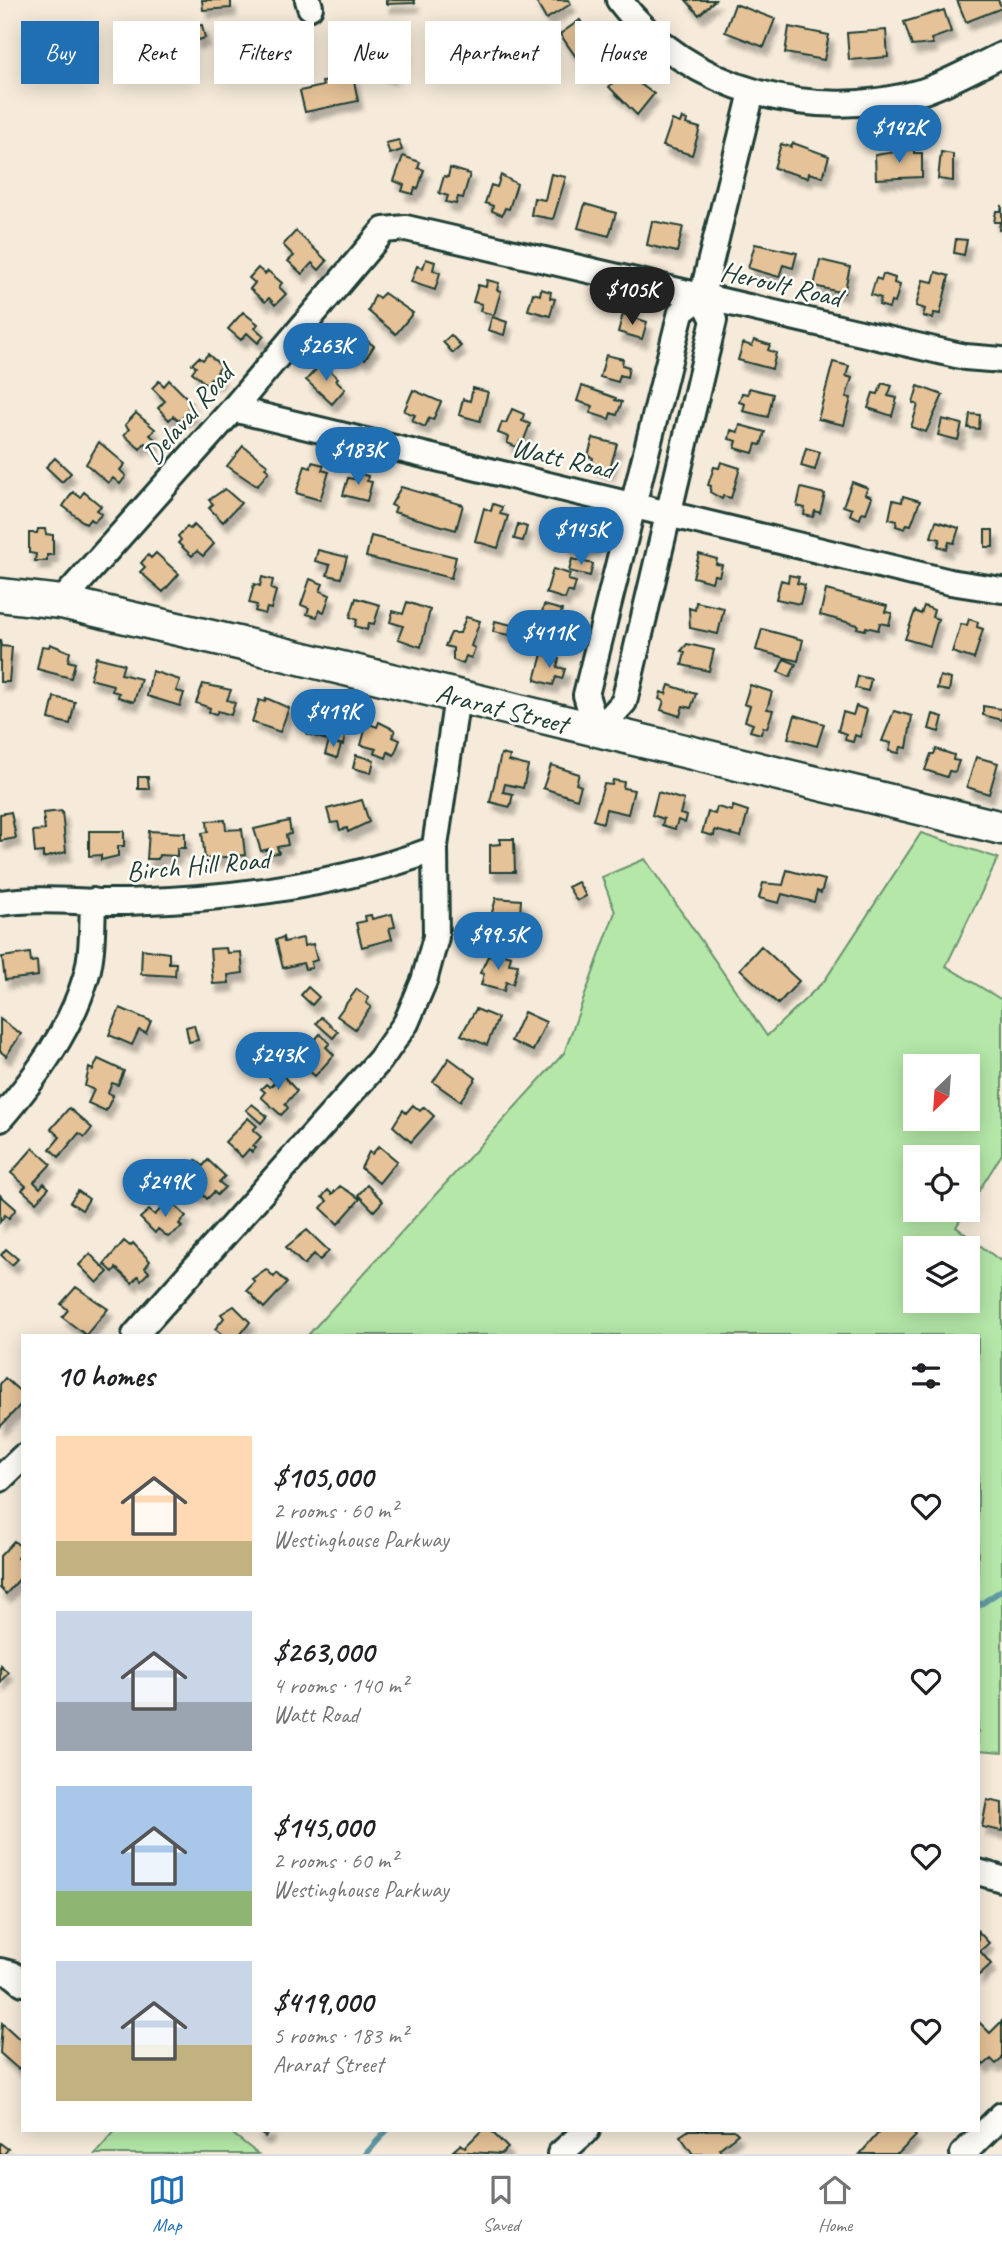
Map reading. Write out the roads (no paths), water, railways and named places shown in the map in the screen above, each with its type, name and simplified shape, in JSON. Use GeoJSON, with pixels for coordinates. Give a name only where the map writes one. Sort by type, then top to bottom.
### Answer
{"type":"FeatureCollection","features":[{"type":"Feature","properties":{"kind":"main road","name":"Ararat Street"},"geometry":{"type":"LineString","coordinates":[[0,595],[61,602],[1002,828]]}},
{"type":"Feature","properties":{"kind":"street"},"geometry":{"type":"LineString","coordinates":[[619,0],[647,31],[671,51],[714,77],[752,92],[810,103],[840,104],[925,90],[1002,55]]}},
{"type":"Feature","properties":{"kind":"street"},"geometry":{"type":"LineString","coordinates":[[597,732],[586,695],[681,312],[702,296],[752,92]]}},
{"type":"Feature","properties":{"kind":"street","name":"Heroult Road"},"geometry":{"type":"LineString","coordinates":[[384,230],[406,228],[965,357],[1002,360]]}},
{"type":"Feature","properties":{"kind":"street","name":"Delaval Road"},"geometry":{"type":"LineString","coordinates":[[61,602],[233,409],[384,230]]}},
{"type":"Feature","properties":{"kind":"street"},"geometry":{"type":"LineString","coordinates":[[597,732],[624,702],[670,514],[714,320],[702,296]]}},
{"type":"Feature","properties":{"kind":"street","name":"Watt Road"},"geometry":{"type":"LineString","coordinates":[[233,409],[950,582],[1002,590]]}},
{"type":"Feature","properties":{"kind":"street"},"geometry":{"type":"LineString","coordinates":[[136,1334],[380,1060],[406,1023],[424,981],[436,937],[435,846],[450,760],[457,697]]}},
{"type":"Feature","properties":{"kind":"street","name":"Birch Hill Road"},"geometry":{"type":"LineString","coordinates":[[0,903],[34,898],[93,901],[215,899],[394,864],[435,849],[435,846]]}},
{"type":"Feature","properties":{"kind":"street"},"geometry":{"type":"LineString","coordinates":[[0,1119],[46,1061],[70,1017],[87,975],[93,901]]}},
{"type":"Feature","properties":{"kind":"street"},"geometry":{"type":"LineString","coordinates":[[0,1479],[21,1459]]}},
{"type":"Feature","properties":{"kind":"street"},"geometry":{"type":"LineString","coordinates":[[980,1873],[1002,1880]]}},
{"type":"Feature","properties":{"kind":"street"},"geometry":{"type":"LineString","coordinates":[[0,1971],[12,1974],[21,1981]]}},
{"type":"Feature","properties":{"kind":"street"},"geometry":{"type":"LineString","coordinates":[[963,2154],[1002,2115]]}},
{"type":"Feature","properties":{"kind":"waterway"},"geometry":{"type":"LineString","coordinates":[[980,1605],[1002,1590]]}},
{"type":"Feature","properties":{"kind":"waterway"},"geometry":{"type":"LineString","coordinates":[[366,2154],[385,2132]]}}]}
